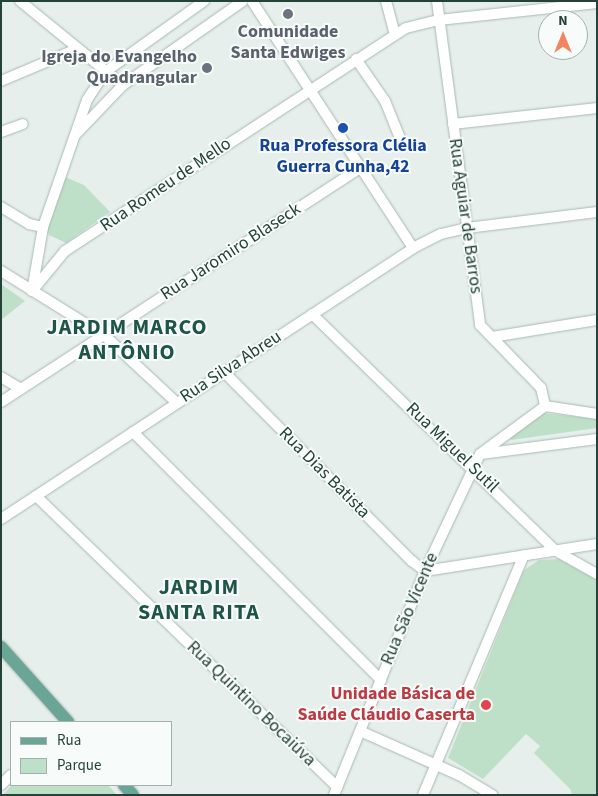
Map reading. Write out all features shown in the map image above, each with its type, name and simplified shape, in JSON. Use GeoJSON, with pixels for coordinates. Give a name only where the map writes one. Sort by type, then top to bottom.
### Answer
{"type":"FeatureCollection","features":[{"type":"Feature","properties":{"kind":"main road"},"geometry":{"type":"LineString","coordinates":[[1,647],[64,721]]}},
{"type":"Feature","properties":{"kind":"street"},"geometry":{"type":"LineString","coordinates":[[20,1],[123,85]]}},
{"type":"Feature","properties":{"kind":"street"},"geometry":{"type":"LineString","coordinates":[[32,291],[43,228],[73,138],[88,100],[105,72],[204,1]]}},
{"type":"Feature","properties":{"kind":"street"},"geometry":{"type":"LineString","coordinates":[[73,138],[123,85],[243,1]]}},
{"type":"Feature","properties":{"kind":"street"},"geometry":{"type":"LineString","coordinates":[[252,1],[412,248]]}},
{"type":"Feature","properties":{"kind":"street"},"geometry":{"type":"LineString","coordinates":[[386,1],[395,34]]}},
{"type":"Feature","properties":{"kind":"street","name":"Rua Aguiar de Barros"},"geometry":{"type":"LineString","coordinates":[[437,1],[480,325],[541,388],[545,406]]}},
{"type":"Feature","properties":{"kind":"street","name":"Rua Romeu de Mello"},"geometry":{"type":"LineString","coordinates":[[32,291],[65,252],[395,34],[439,20],[597,3]]}},
{"type":"Feature","properties":{"kind":"street"},"geometry":{"type":"LineString","coordinates":[[1,80],[77,49]]}},
{"type":"Feature","properties":{"kind":"street"},"geometry":{"type":"LineString","coordinates":[[356,59],[385,101],[402,143]]}},
{"type":"Feature","properties":{"kind":"street"},"geometry":{"type":"LineString","coordinates":[[453,124],[597,108]]}},
{"type":"Feature","properties":{"kind":"street"},"geometry":{"type":"LineString","coordinates":[[1,132],[23,124]]}},
{"type":"Feature","properties":{"kind":"street","name":"Rua Jaromiro Blaseck"},"geometry":{"type":"LineString","coordinates":[[1,402],[360,168]]}},
{"type":"Feature","properties":{"kind":"street"},"geometry":{"type":"LineString","coordinates":[[1,207],[29,224],[43,228]]}},
{"type":"Feature","properties":{"kind":"street","name":"Rua Silva Abreu"},"geometry":{"type":"LineString","coordinates":[[1,519],[412,248],[441,234],[466,228],[597,212]]}},
{"type":"Feature","properties":{"kind":"street"},"geometry":{"type":"LineString","coordinates":[[1,271],[104,335],[177,403]]}},
{"type":"Feature","properties":{"kind":"street","name":"Rua Miguel Sutil"},"geometry":{"type":"LineString","coordinates":[[312,314],[473,468],[556,551],[597,574]]}},
{"type":"Feature","properties":{"kind":"street"},"geometry":{"type":"LineString","coordinates":[[492,337],[597,320]]}},
{"type":"Feature","properties":{"kind":"street","name":"Rua Dias Batista"},"geometry":{"type":"LineString","coordinates":[[224,372],[412,561],[426,571]]}},
{"type":"Feature","properties":{"kind":"street"},"geometry":{"type":"LineString","coordinates":[[1,377],[21,389]]}},
{"type":"Feature","properties":{"kind":"street"},"geometry":{"type":"LineString","coordinates":[[480,454],[545,406],[597,414]]}},
{"type":"Feature","properties":{"kind":"street"},"geometry":{"type":"LineString","coordinates":[[134,432],[381,680]]}},
{"type":"Feature","properties":{"kind":"street"},"geometry":{"type":"LineString","coordinates":[[504,436],[500,444],[509,450]]}},
{"type":"Feature","properties":{"kind":"street"},"geometry":{"type":"LineString","coordinates":[[480,454],[597,439]]}},
{"type":"Feature","properties":{"kind":"street","name":"Rua São Vicente"},"geometry":{"type":"LineString","coordinates":[[336,791],[426,571],[480,454]]}},
{"type":"Feature","properties":{"kind":"street","name":"Rua Quintino Bocaiúva"},"geometry":{"type":"LineString","coordinates":[[36,496],[336,791]]}},
{"type":"Feature","properties":{"kind":"street"},"geometry":{"type":"LineString","coordinates":[[426,571],[597,544]]}},
{"type":"Feature","properties":{"kind":"street"},"geometry":{"type":"LineString","coordinates":[[424,795],[524,555]]}},
{"type":"Feature","properties":{"kind":"street"},"geometry":{"type":"LineString","coordinates":[[360,731],[436,765],[492,795]]}},
{"type":"Feature","properties":{"kind":"street"},"geometry":{"type":"LineString","coordinates":[[1,785],[10,776]]}},
{"type":"Feature","properties":{"kind":"green space"},"geometry":{"type":"Polygon","coordinates":[[[65,177],[84,185],[110,212],[66,243],[49,235],[47,226],[65,177]]]}},
{"type":"Feature","properties":{"kind":"green space"},"geometry":{"type":"Polygon","coordinates":[[[1,284],[25,301],[1,320],[1,284]]]}},
{"type":"Feature","properties":{"kind":"green space"},"geometry":{"type":"Polygon","coordinates":[[[542,413],[597,419],[597,428],[511,440],[510,438],[542,413]]]}},
{"type":"Feature","properties":{"kind":"green space"},"geometry":{"type":"Polygon","coordinates":[[[559,559],[597,580],[597,795],[572,795],[570,789],[534,753],[540,746],[526,734],[483,779],[448,758],[524,570],[539,560],[559,559]]]}},
{"type":"Feature","properties":{"kind":"green space"},"geometry":{"type":"Polygon","coordinates":[[[11,786],[109,786],[117,795],[3,795],[11,786]]]}},
{"type":"Feature","properties":{"kind":"place","name":"Comunidade Santa Edwiges"},"geometry":{"type":"Point","coordinates":[288,14]}},
{"type":"Feature","properties":{"kind":"place","name":"Igreja do Evangelho Quadrangular"},"geometry":{"type":"Point","coordinates":[207,68]}},
{"type":"Feature","properties":{"kind":"place","name":"Rua Professora Clélia Guerra Cunha,42"},"geometry":{"type":"Point","coordinates":[343,128]}},
{"type":"Feature","properties":{"kind":"place","name":"Unidade Básica de Saúde Cláudio Caserta"},"geometry":{"type":"Point","coordinates":[486,705]}},
{"type":"Feature","properties":{"kind":"district","name":"JARDIM MARCO ANTÔNIO"},"geometry":{"type":"Point","coordinates":[127,340]}},
{"type":"Feature","properties":{"kind":"district","name":"JARDIM SANTA RITA"},"geometry":{"type":"Point","coordinates":[199,600]}}]}
